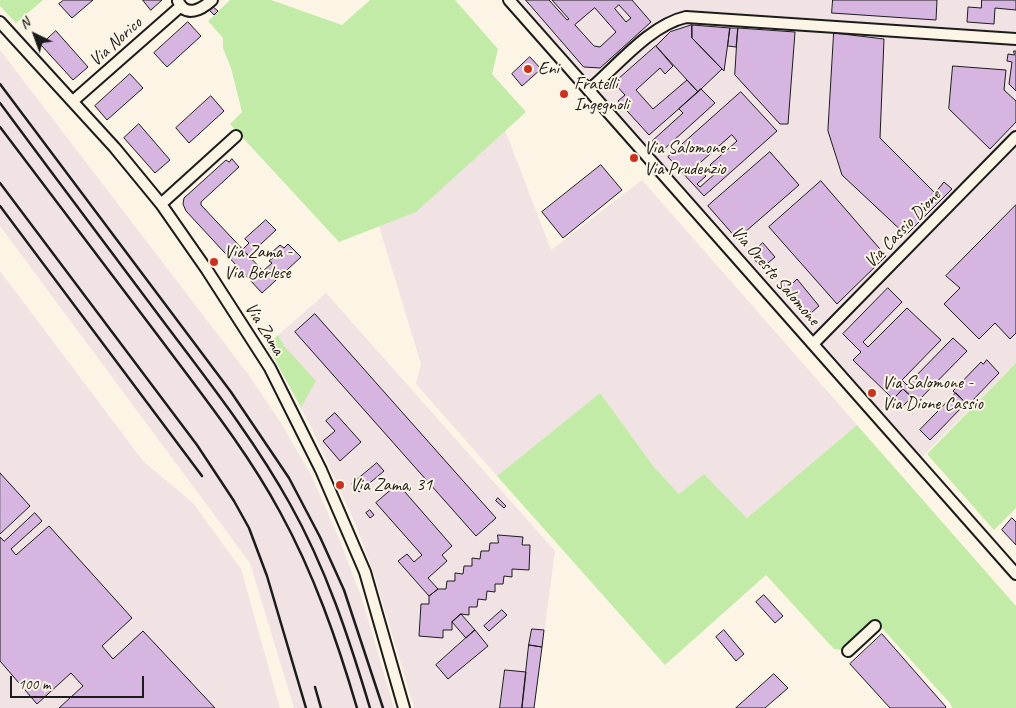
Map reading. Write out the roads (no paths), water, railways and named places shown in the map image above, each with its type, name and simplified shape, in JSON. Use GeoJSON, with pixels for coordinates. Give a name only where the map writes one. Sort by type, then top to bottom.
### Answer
{"type":"FeatureCollection","features":[{"type":"Feature","properties":{"kind":"street"},"geometry":{"type":"LineString","coordinates":[[179,3],[187,10],[198,11],[212,0]]}},
{"type":"Feature","properties":{"kind":"street","name":"Via Oreste Salomone"},"geometry":{"type":"LineString","coordinates":[[509,0],[1016,574]]}},
{"type":"Feature","properties":{"kind":"street","name":"Via Norico"},"geometry":{"type":"LineString","coordinates":[[73,101],[179,3]]}},
{"type":"Feature","properties":{"kind":"street"},"geometry":{"type":"LineString","coordinates":[[588,90],[656,31],[672,21],[686,17],[1016,39]]}},
{"type":"Feature","properties":{"kind":"street","name":"Via Zama"},"geometry":{"type":"LineString","coordinates":[[0,22],[115,148],[161,204],[207,270],[270,368],[321,470],[365,572],[404,708]]}},
{"type":"Feature","properties":{"kind":"street"},"geometry":{"type":"LineString","coordinates":[[161,204],[236,136]]}},
{"type":"Feature","properties":{"kind":"street","name":"Via Cassio Dione"},"geometry":{"type":"LineString","coordinates":[[814,344],[1016,137]]}},
{"type":"Feature","properties":{"kind":"street"},"geometry":{"type":"LineString","coordinates":[[848,651],[875,626]]}},
{"type":"Feature","properties":{"kind":"railway"},"geometry":{"type":"LineString","coordinates":[[0,84],[231,392],[289,478],[320,537],[344,590],[383,708]]}},
{"type":"Feature","properties":{"kind":"railway"},"geometry":{"type":"LineString","coordinates":[[0,103],[246,433],[276,480],[303,528],[326,578],[354,656],[370,708]]}},
{"type":"Feature","properties":{"kind":"railway"},"geometry":{"type":"LineString","coordinates":[[0,127],[209,403],[267,489],[292,535],[314,583],[333,632],[357,708]]}},
{"type":"Feature","properties":{"kind":"railway"},"geometry":{"type":"LineString","coordinates":[[0,183],[197,445],[234,501],[249,528],[267,576],[306,708]]}},
{"type":"Feature","properties":{"kind":"railway"},"geometry":{"type":"LineString","coordinates":[[0,206],[202,476]]}},
{"type":"Feature","properties":{"kind":"railway"},"geometry":{"type":"LineString","coordinates":[[315,687],[321,708]]}},
{"type":"Feature","properties":{"kind":"place","name":"Eni"},"geometry":{"type":"Point","coordinates":[528,69]}},
{"type":"Feature","properties":{"kind":"place","name":"Fratelli Ingegnoli"},"geometry":{"type":"Point","coordinates":[564,94]}},
{"type":"Feature","properties":{"kind":"place","name":"Via Salomone - Via Prudenzio"},"geometry":{"type":"Point","coordinates":[634,158]}},
{"type":"Feature","properties":{"kind":"place","name":"Via Zama - Via Berlese"},"geometry":{"type":"Point","coordinates":[214,262]}},
{"type":"Feature","properties":{"kind":"place","name":"Via Salomone - Via Dione Cassio"},"geometry":{"type":"Point","coordinates":[872,393]}},
{"type":"Feature","properties":{"kind":"place","name":"Via Zama, 31"},"geometry":{"type":"Point","coordinates":[340,485]}}]}
